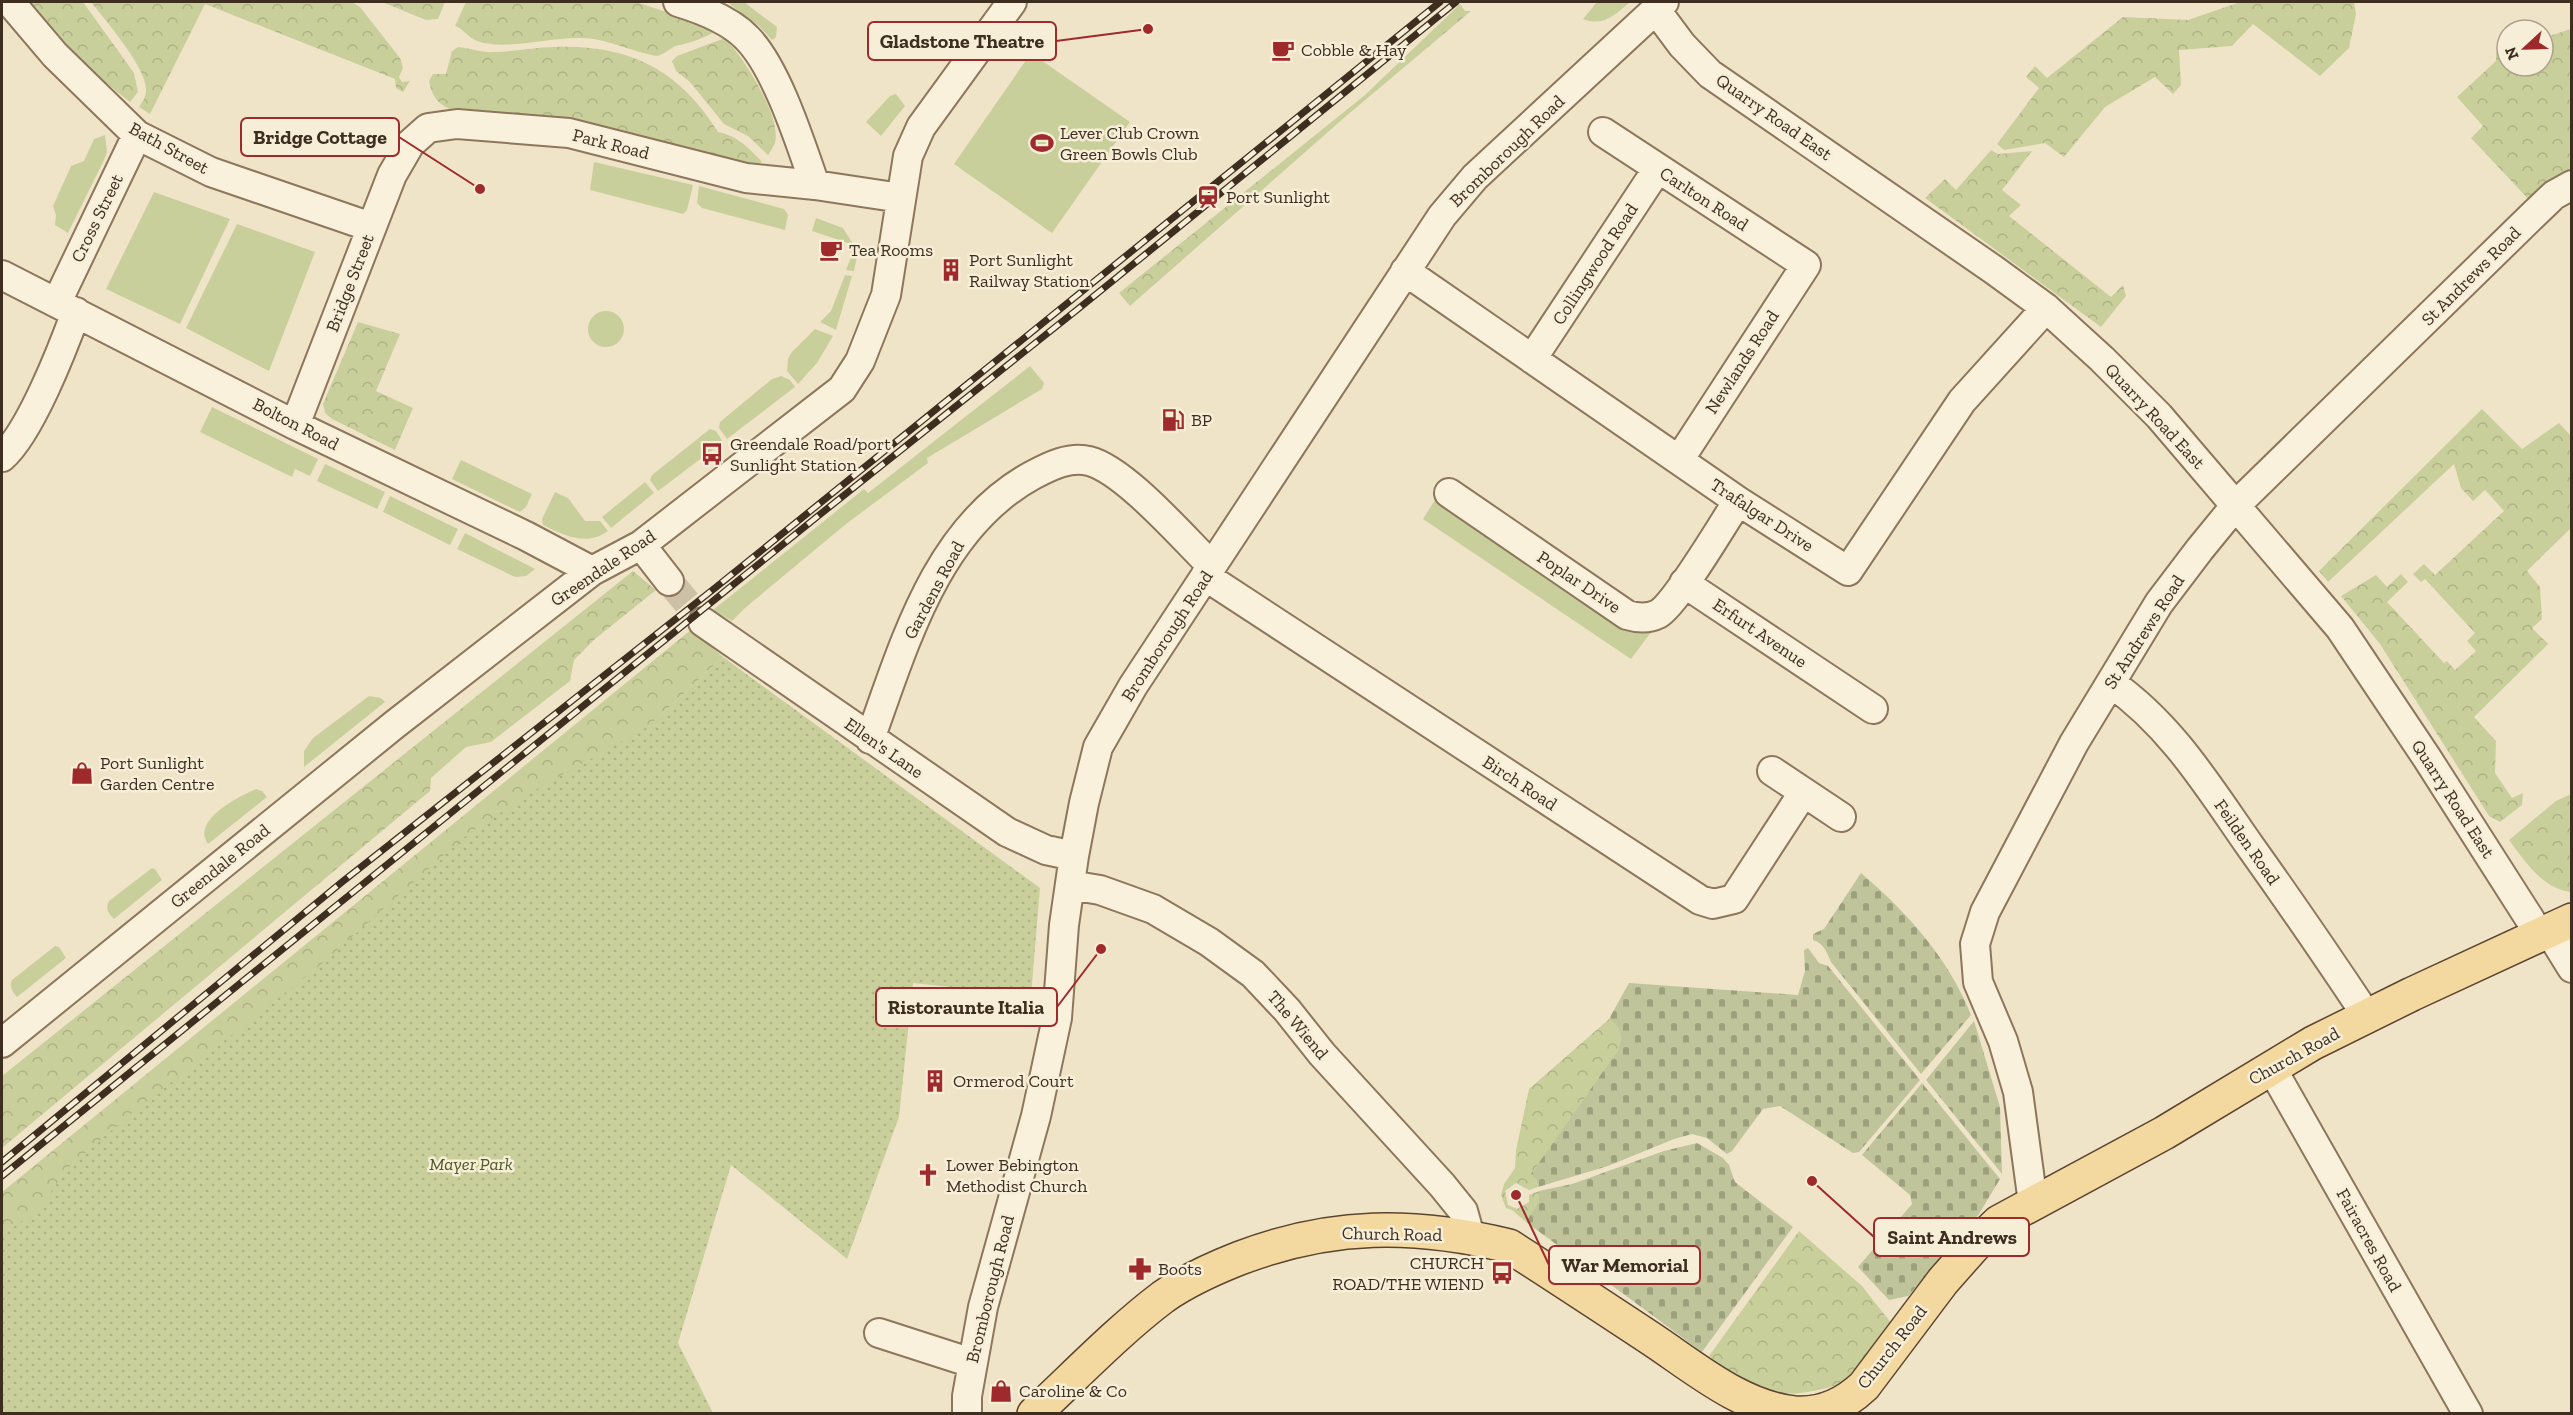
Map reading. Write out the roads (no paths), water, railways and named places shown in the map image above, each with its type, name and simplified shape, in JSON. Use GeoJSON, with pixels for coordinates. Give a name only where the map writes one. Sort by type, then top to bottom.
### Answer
{"type":"FeatureCollection","features":[{"type":"Feature","properties":{"kind":"main road","name":"Church Road"},"geometry":{"type":"LineString","coordinates":[[1034,1413],[1162,1298],[1202,1273],[1257,1252],[1316,1235],[1367,1230],[1415,1230],[1470,1236],[1509,1246],[1726,1389],[1771,1408],[1796,1413],[1820,1412],[1830,1409],[1851,1398],[1864,1386],[1943,1281],[1999,1222],[2164,1133],[2271,1067],[2367,1016],[2553,929]]}},
{"type":"Feature","properties":{"kind":"street","name":"Bath Street"},"geometry":{"type":"LineString","coordinates":[[10,2],[56,55],[137,135],[211,172],[371,227]]}},
{"type":"Feature","properties":{"kind":"street"},"geometry":{"type":"LineString","coordinates":[[678,2],[721,20],[747,38],[765,63],[791,118],[815,185]]}},
{"type":"Feature","properties":{"kind":"street","name":"Greendale Road"},"geometry":{"type":"LineString","coordinates":[[2,1043],[394,725],[592,571],[641,544],[842,389],[860,361],[886,295],[908,156],[921,127],[1012,2]]}},
{"type":"Feature","properties":{"kind":"street","name":"Bromborough Road"},"geometry":{"type":"LineString","coordinates":[[967,1413],[966,1396],[983,1307],[1036,1116],[1057,1018],[1074,856],[1098,747],[1133,686],[1442,216],[1475,177],[1660,6]]}},
{"type":"Feature","properties":{"kind":"street","name":"Quarry Road East"},"geometry":{"type":"LineString","coordinates":[[1660,6],[1682,45],[1710,74],[1994,270],[2046,309],[2102,359],[2159,416],[2340,628],[2427,758],[2553,929],[2571,968]]}},
{"type":"Feature","properties":{"kind":"street","name":"Park Road"},"geometry":{"type":"LineString","coordinates":[[410,144],[428,128],[457,124],[569,133],[746,177],[901,198]]}},
{"type":"Feature","properties":{"kind":"street","name":"Carlton Road"},"geometry":{"type":"LineString","coordinates":[[1603,132],[1806,265]]}},
{"type":"Feature","properties":{"kind":"street","name":"Cross Street"},"geometry":{"type":"LineString","coordinates":[[2,457],[9,451],[29,418],[60,358],[67,307],[137,135]]}},
{"type":"Feature","properties":{"kind":"street","name":"Bridge Street"},"geometry":{"type":"LineString","coordinates":[[295,424],[392,175],[410,144]]}},
{"type":"Feature","properties":{"kind":"street","name":"Collingwood Road"},"geometry":{"type":"LineString","coordinates":[[1533,359],[1658,168]]}},
{"type":"Feature","properties":{"kind":"street","name":"St Andrews Road"},"geometry":{"type":"LineString","coordinates":[[2033,1203],[2018,1092],[2003,1041],[1978,982],[1975,944],[1985,912],[2074,743],[2159,603],[2236,505],[2531,217],[2554,195],[2571,184]]}},
{"type":"Feature","properties":{"kind":"street","name":"Newlands Road"},"geometry":{"type":"LineString","coordinates":[[1679,459],[1806,265]]}},
{"type":"Feature","properties":{"kind":"street","name":"Trafalgar Drive"},"geometry":{"type":"LineString","coordinates":[[1405,271],[1738,501],[1848,571],[1962,401],[2046,309]]}},
{"type":"Feature","properties":{"kind":"street","name":"Bolton Road"},"geometry":{"type":"LineString","coordinates":[[2,275],[592,571]]}},
{"type":"Feature","properties":{"kind":"street","name":"Gardens Road"},"geometry":{"type":"LineString","coordinates":[[870,739],[912,623],[957,542],[997,500],[1018,483],[1047,467],[1074,459],[1102,465],[1127,483],[1209,571]]}},
{"type":"Feature","properties":{"kind":"street","name":"Poplar Drive"},"geometry":{"type":"LineString","coordinates":[[1449,493],[1627,615],[1637,618],[1660,613],[1684,583],[1738,501]]}},
{"type":"Feature","properties":{"kind":"street"},"geometry":{"type":"LineString","coordinates":[[641,544],[669,581]]}},
{"type":"Feature","properties":{"kind":"street","name":"Birch Road"},"geometry":{"type":"LineString","coordinates":[[1209,571],[1700,900],[1713,904],[1734,899],[1803,793]]}},
{"type":"Feature","properties":{"kind":"street","name":"Erfurt Avenue"},"geometry":{"type":"LineString","coordinates":[[1684,583],[1829,692],[1873,709]]}},
{"type":"Feature","properties":{"kind":"street","name":"Ellen's Lane"},"geometry":{"type":"LineString","coordinates":[[703,622],[1007,832],[1046,850],[1074,856]]}},
{"type":"Feature","properties":{"kind":"street","name":"Feilden Road"},"geometry":{"type":"LineString","coordinates":[[2110,683],[2132,698],[2175,741],[2367,1016]]}},
{"type":"Feature","properties":{"kind":"street"},"geometry":{"type":"LineString","coordinates":[[1772,771],[1841,817]]}},
{"type":"Feature","properties":{"kind":"street","name":"The Wiend"},"geometry":{"type":"LineString","coordinates":[[1070,885],[1100,890],[1153,909],[1209,942],[1253,975],[1287,1010],[1330,1063],[1442,1185],[1463,1211],[1470,1236]]}},
{"type":"Feature","properties":{"kind":"street","name":"Fairacres Road"},"geometry":{"type":"LineString","coordinates":[[2271,1067],[2468,1413]]}},
{"type":"Feature","properties":{"kind":"street"},"geometry":{"type":"LineString","coordinates":[[879,1333],[972,1363]]}},
{"type":"Feature","properties":{"kind":"tunnel"},"geometry":{"type":"LineString","coordinates":[[669,581],[703,622]]}},
{"type":"Feature","properties":{"kind":"railway"},"geometry":{"type":"LineString","coordinates":[[2,1162],[342,882],[715,588],[1440,2]]}},
{"type":"Feature","properties":{"kind":"railway"},"geometry":{"type":"LineString","coordinates":[[2,1176],[1456,2]]}},
{"type":"Feature","properties":{"kind":"place","name":"Gladstone Theatre"},"geometry":{"type":"Point","coordinates":[1148,29]}},
{"type":"Feature","properties":{"kind":"place","name":"Cobble & Hay"},"geometry":{"type":"Point","coordinates":[1283,50]}},
{"type":"Feature","properties":{"kind":"place","name":"Lever Club Crown Green Bowls Club"},"geometry":{"type":"Point","coordinates":[1042,143]}},
{"type":"Feature","properties":{"kind":"place","name":"Bridge Cottage"},"geometry":{"type":"Point","coordinates":[480,189]}},
{"type":"Feature","properties":{"kind":"place","name":"Port Sunlight"},"geometry":{"type":"Point","coordinates":[1208,197]}},
{"type":"Feature","properties":{"kind":"place","name":"Tea Rooms"},"geometry":{"type":"Point","coordinates":[831,250]}},
{"type":"Feature","properties":{"kind":"place","name":"Port Sunlight Railway Station"},"geometry":{"type":"Point","coordinates":[951,270]}},
{"type":"Feature","properties":{"kind":"place","name":"BP"},"geometry":{"type":"Point","coordinates":[1173,420]}},
{"type":"Feature","properties":{"kind":"place","name":"Greendale Road/port Sunlight Station"},"geometry":{"type":"Point","coordinates":[712,454]}},
{"type":"Feature","properties":{"kind":"place","name":"Port Sunlight Garden Centre"},"geometry":{"type":"Point","coordinates":[82,773]}},
{"type":"Feature","properties":{"kind":"place","name":"Ristoraunte Italia"},"geometry":{"type":"Point","coordinates":[1101,949]}},
{"type":"Feature","properties":{"kind":"place","name":"Ormerod Court"},"geometry":{"type":"Point","coordinates":[935,1081]}},
{"type":"Feature","properties":{"kind":"place","name":"Lower Bebington Methodist Church"},"geometry":{"type":"Point","coordinates":[928,1175]}},
{"type":"Feature","properties":{"kind":"place","name":"Saint Andrews"},"geometry":{"type":"Point","coordinates":[1812,1181]}},
{"type":"Feature","properties":{"kind":"place","name":"War Memorial"},"geometry":{"type":"Point","coordinates":[1516,1195]}},
{"type":"Feature","properties":{"kind":"place","name":"Boots"},"geometry":{"type":"Point","coordinates":[1140,1269]}},
{"type":"Feature","properties":{"kind":"place","name":"CHURCH ROAD/THE WIEND"},"geometry":{"type":"Point","coordinates":[1502,1273]}},
{"type":"Feature","properties":{"kind":"place","name":"Caroline & Co"},"geometry":{"type":"Point","coordinates":[1001,1391]}},
{"type":"Feature","properties":{"kind":"park label","name":"Mayer Park"},"geometry":{"type":"Point","coordinates":[471,1164]}}]}
